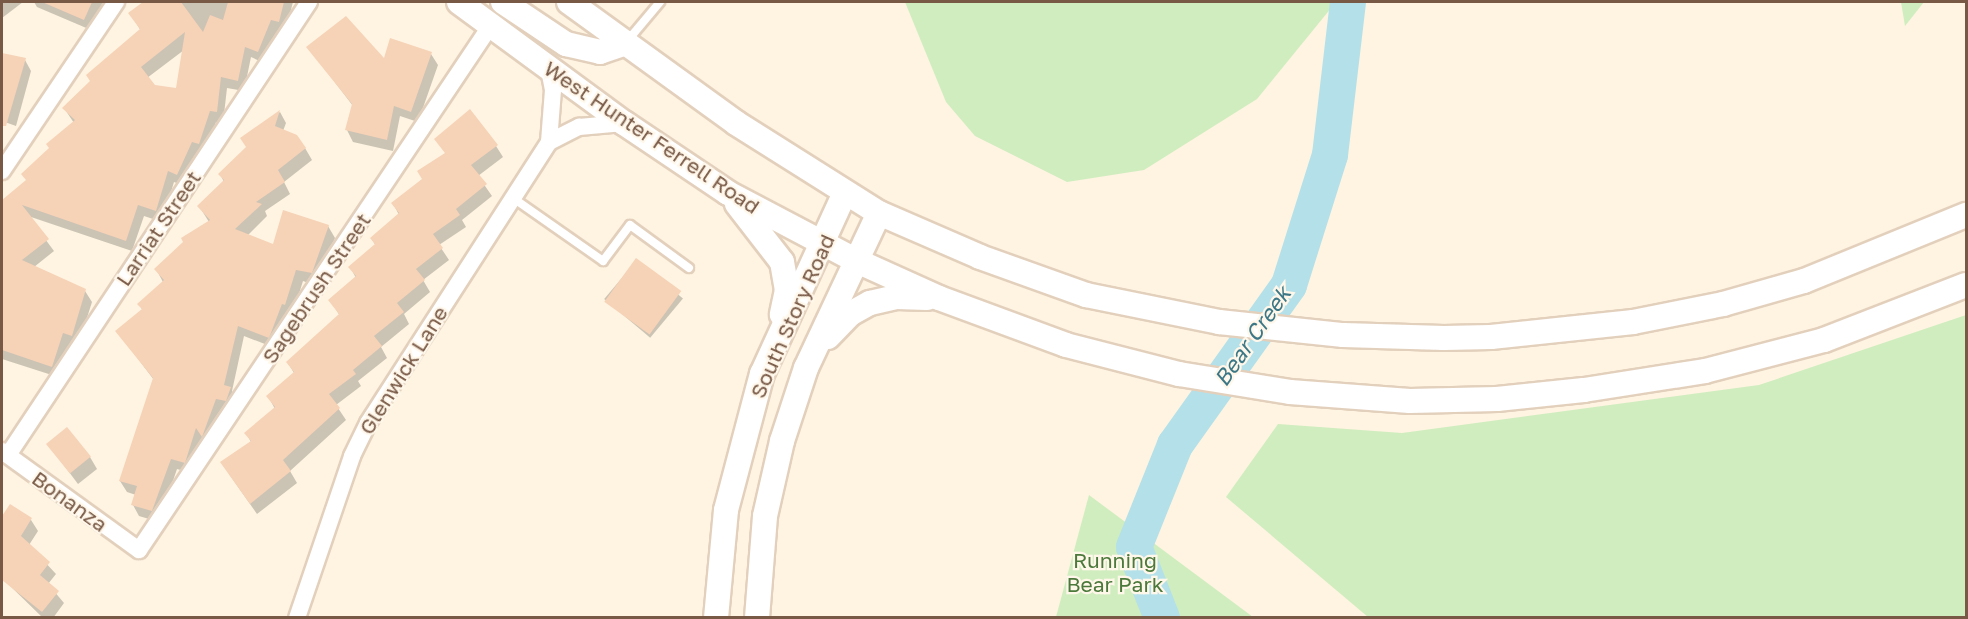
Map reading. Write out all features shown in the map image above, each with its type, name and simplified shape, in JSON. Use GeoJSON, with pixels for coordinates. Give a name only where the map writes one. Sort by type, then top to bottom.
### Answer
{"type":"FeatureCollection","features":[{"type":"Feature","properties":{"kind":"main road","name":"West Hunter Ferrell Road"},"geometry":{"type":"LineString","coordinates":[[459,2],[549,70],[728,193],[857,261],[939,298],[1066,345],[1179,374],[1290,392],[1410,401],[1497,399],[1584,390],[1705,371],[1824,340],[1966,285]]}},
{"type":"Feature","properties":{"kind":"main road"},"geometry":{"type":"LineString","coordinates":[[503,2],[566,44],[600,52],[626,43]]}},
{"type":"Feature","properties":{"kind":"main road"},"geometry":{"type":"LineString","coordinates":[[569,2],[736,123],[879,213],[980,257],[1086,295],[1219,322],[1343,335],[1491,338],[1633,322],[1723,304],[1804,281],[1966,215]]}},
{"type":"Feature","properties":{"kind":"main road"},"geometry":{"type":"LineString","coordinates":[[728,193],[770,243],[782,262],[787,290],[775,347]]}},
{"type":"Feature","properties":{"kind":"main road","name":"South Story Road"},"geometry":{"type":"LineString","coordinates":[[716,618],[726,510],[741,442],[775,347],[846,193]]}},
{"type":"Feature","properties":{"kind":"main road","name":"South Story Road"},"geometry":{"type":"LineString","coordinates":[[757,618],[765,516],[782,441],[806,368],[879,213]]}},
{"type":"Feature","properties":{"kind":"main road"},"geometry":{"type":"LineString","coordinates":[[806,368],[835,327],[850,314],[897,297],[939,298]]}},
{"type":"Feature","properties":{"kind":"street"},"geometry":{"type":"LineString","coordinates":[[2,171],[116,2]]}},
{"type":"Feature","properties":{"kind":"street","name":"Larriat Street"},"geometry":{"type":"LineString","coordinates":[[4,453],[309,2]]}},
{"type":"Feature","properties":{"kind":"street","name":"Sagebrush Street"},"geometry":{"type":"LineString","coordinates":[[139,550],[491,25]]}},
{"type":"Feature","properties":{"kind":"street","name":"Glenwick Lane"},"geometry":{"type":"LineString","coordinates":[[297,618],[352,456],[368,423],[549,142],[553,90],[549,70]]}},
{"type":"Feature","properties":{"kind":"street"},"geometry":{"type":"LineString","coordinates":[[549,142],[579,127],[624,123]]}},
{"type":"Feature","properties":{"kind":"street","name":"Bonanza"},"geometry":{"type":"LineString","coordinates":[[4,453],[139,550]]}},
{"type":"Feature","properties":{"kind":"lane"},"geometry":{"type":"LineString","coordinates":[[626,43],[660,2]]}},
{"type":"Feature","properties":{"kind":"lane"},"geometry":{"type":"LineString","coordinates":[[513,198],[603,261],[630,225],[689,268]]}},
{"type":"Feature","properties":{"kind":"green space"},"geometry":{"type":"Polygon","coordinates":[[[905,2],[1336,2],[1257,99],[1144,170],[1067,182],[975,136],[946,102],[905,2]]]}},
{"type":"Feature","properties":{"kind":"green space"},"geometry":{"type":"Polygon","coordinates":[[[1901,2],[1924,2],[1905,26],[1901,2]]]}},
{"type":"Feature","properties":{"kind":"green space"},"geometry":{"type":"Polygon","coordinates":[[[1966,315],[1966,617],[1368,617],[1226,497],[1278,424],[1402,433],[1759,385],[1966,315]]]}},
{"type":"Feature","properties":{"kind":"green space","name":"Running Bear Park"},"geometry":{"type":"Polygon","coordinates":[[[1089,495],[1253,617],[1056,617],[1089,495]]]}},
{"type":"Feature","properties":{"kind":"building"},"geometry":{"type":"Polygon","coordinates":[[[42,2],[92,2],[84,20],[42,2]]]}},
{"type":"Feature","properties":{"kind":"building"},"geometry":{"type":"Polygon","coordinates":[[[143,2],[181,2],[203,32],[210,15],[223,20],[228,2],[284,2],[279,22],[271,20],[258,52],[245,47],[238,81],[221,77],[217,112],[210,111],[199,144],[192,142],[177,175],[168,171],[156,211],[138,205],[126,241],[22,205],[49,239],[22,260],[86,289],[72,336],[63,333],[52,367],[2,350],[2,200],[26,180],[21,174],[49,148],[46,144],[75,120],[62,108],[90,81],[86,75],[140,29],[128,13],[143,2]],[[185,32],[141,67],[155,85],[176,88],[185,32]]]}},
{"type":"Feature","properties":{"kind":"building"},"geometry":{"type":"Polygon","coordinates":[[[346,16],[384,58],[390,38],[432,52],[411,112],[394,106],[387,140],[345,130],[352,104],[306,47],[346,16]]]}},
{"type":"Feature","properties":{"kind":"building"},"geometry":{"type":"Polygon","coordinates":[[[2,53],[26,58],[6,126],[2,126],[2,53]]]}},
{"type":"Feature","properties":{"kind":"building"},"geometry":{"type":"Polygon","coordinates":[[[470,109],[498,145],[471,165],[487,184],[456,209],[460,215],[433,234],[443,248],[416,269],[425,280],[397,303],[404,312],[374,336],[382,346],[353,370],[356,374],[329,394],[340,408],[283,460],[291,471],[250,504],[220,462],[251,441],[244,433],[275,407],[266,396],[294,372],[286,362],[339,314],[328,300],[356,276],[348,267],[375,244],[370,238],[399,213],[391,203],[422,179],[417,171],[445,153],[434,139],[470,109]]]}},
{"type":"Feature","properties":{"kind":"building"},"geometry":{"type":"Polygon","coordinates":[[[280,110],[275,126],[297,135],[306,148],[278,170],[285,182],[256,202],[262,204],[235,229],[273,244],[283,210],[329,225],[312,273],[296,270],[285,305],[282,304],[269,338],[238,326],[224,385],[231,387],[226,401],[216,399],[202,437],[196,428],[185,463],[171,459],[152,511],[131,505],[137,486],[119,481],[153,378],[115,331],[142,309],[137,304],[164,280],[154,269],[183,242],[181,238],[210,220],[197,206],[224,180],[218,174],[246,147],[240,138],[280,110]]]}},
{"type":"Feature","properties":{"kind":"building"},"geometry":{"type":"Polygon","coordinates":[[[636,258],[681,291],[650,335],[604,302],[636,258]]]}},
{"type":"Feature","properties":{"kind":"building"},"geometry":{"type":"Polygon","coordinates":[[[67,427],[91,457],[70,474],[46,444],[67,427]]]}},
{"type":"Feature","properties":{"kind":"building"},"geometry":{"type":"Polygon","coordinates":[[[10,504],[32,518],[21,536],[50,562],[40,575],[59,591],[42,612],[2,580],[2,516],[10,504]]]}},
{"type":"Feature","properties":{"kind":"waterway","name":"Bear Creek"},"geometry":{"type":"LineString","coordinates":[[1162,618],[1134,547],[1175,445],[1289,285],[1330,155],[1348,2]]}}]}
